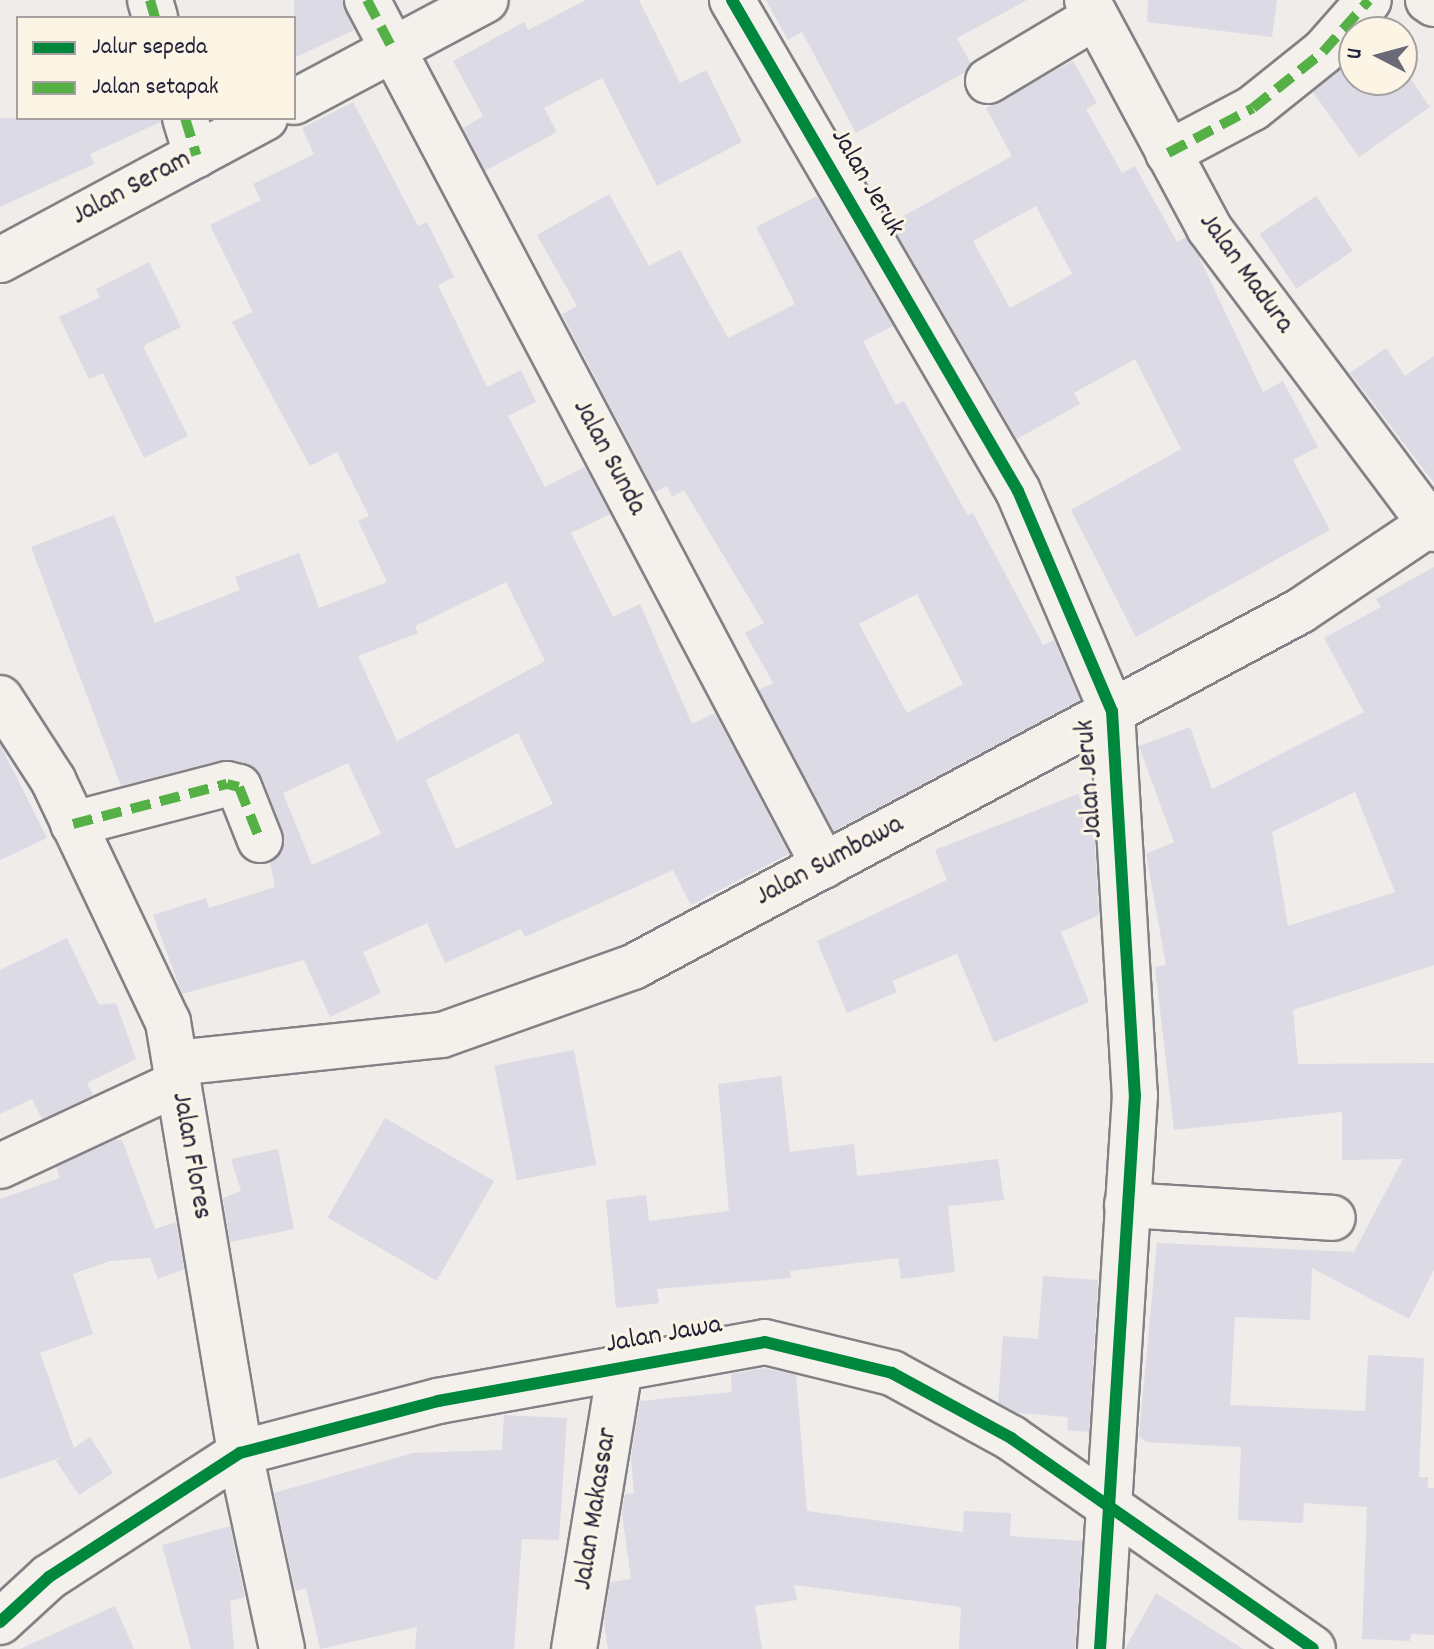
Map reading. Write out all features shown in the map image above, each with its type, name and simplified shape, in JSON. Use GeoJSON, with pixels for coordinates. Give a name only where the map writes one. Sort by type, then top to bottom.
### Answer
{"type":"FeatureCollection","features":[{"type":"Feature","properties":{"kind":"street","name":"Jalan Sunda"},"geometry":{"type":"LineString","coordinates":[[367,0],[824,866]]}},
{"type":"Feature","properties":{"kind":"street"},"geometry":{"type":"LineString","coordinates":[[296,101],[486,0]]}},
{"type":"Feature","properties":{"kind":"street","name":"Jalan Jeruk"},"geometry":{"type":"LineString","coordinates":[[732,0],[1018,491],[1112,711],[1135,1095],[1105,1504],[1100,1649]]}},
{"type":"Feature","properties":{"kind":"street"},"geometry":{"type":"LineString","coordinates":[[1168,153],[1253,108],[1323,52],[1369,0]]}},
{"type":"Feature","properties":{"kind":"street"},"geometry":{"type":"LineString","coordinates":[[1428,0],[1434,4]]}},
{"type":"Feature","properties":{"kind":"street"},"geometry":{"type":"LineString","coordinates":[[988,81],[1091,8]]}},
{"type":"Feature","properties":{"kind":"street","name":"Jalan Madura"},"geometry":{"type":"LineString","coordinates":[[1091,8],[1209,228],[1433,525]]}},
{"type":"Feature","properties":{"kind":"street","name":"Jalan Seram"},"geometry":{"type":"LineString","coordinates":[[0,260],[190,136],[257,120]]}},
{"type":"Feature","properties":{"kind":"street","name":"Jalan Sumbawa"},"geometry":{"type":"LineString","coordinates":[[0,1166],[176,1073],[442,1035],[633,967],[1300,611],[1433,525]]}},
{"type":"Feature","properties":{"kind":"street","name":"Jalan Flores"},"geometry":{"type":"LineString","coordinates":[[0,698],[73,824],[168,1022],[240,1453],[282,1649]]}},
{"type":"Feature","properties":{"kind":"street"},"geometry":{"type":"LineString","coordinates":[[73,824],[227,784],[239,787],[260,840]]}},
{"type":"Feature","properties":{"kind":"street"},"geometry":{"type":"LineString","coordinates":[[1127,1205],[1333,1218]]}},
{"type":"Feature","properties":{"kind":"street","name":"Jalan Jawa"},"geometry":{"type":"LineString","coordinates":[[0,1622],[49,1577],[240,1453],[438,1401],[765,1342],[892,1373],[1011,1438],[1313,1649]]}},
{"type":"Feature","properties":{"kind":"street","name":"Jalan Makassar"},"geometry":{"type":"LineString","coordinates":[[574,1649],[620,1368]]}},
{"type":"Feature","properties":{"kind":"building"},"geometry":{"type":"Polygon","coordinates":[[[294,0],[342,0],[354,30],[296,57],[294,0]]]}},
{"type":"Feature","properties":{"kind":"building"},"geometry":{"type":"Polygon","coordinates":[[[586,0],[639,0],[680,83],[706,70],[742,142],[657,186],[602,78],[544,108],[557,132],[485,171],[463,128],[483,116],[453,61],[524,22],[528,30],[586,0]]]}},
{"type":"Feature","properties":{"kind":"building"},"geometry":{"type":"Polygon","coordinates":[[[766,0],[1027,0],[957,38],[971,64],[965,72],[856,133],[802,32],[788,40],[766,0]]]}},
{"type":"Feature","properties":{"kind":"building"},"geometry":{"type":"Polygon","coordinates":[[[1148,0],[1277,0],[1272,37],[1147,22],[1148,0]]]}},
{"type":"Feature","properties":{"kind":"building"},"geometry":{"type":"Polygon","coordinates":[[[1073,61],[1097,103],[1086,109],[1122,173],[1135,166],[1177,242],[1186,237],[1199,257],[1263,392],[1283,381],[1318,447],[1293,460],[1330,530],[1136,637],[1071,510],[1181,449],[1135,359],[1074,393],[1080,404],[1017,439],[891,223],[1012,156],[986,108],[1073,61]],[[1036,206],[973,241],[1010,308],[1072,274],[1036,206]]]}},
{"type":"Feature","properties":{"kind":"building"},"geometry":{"type":"Polygon","coordinates":[[[1338,69],[1338,96],[1418,96],[1418,90],[1430,107],[1359,157],[1313,92],[1338,69]]]}},
{"type":"Feature","properties":{"kind":"building"},"geometry":{"type":"Polygon","coordinates":[[[353,102],[418,226],[427,222],[454,277],[438,285],[487,387],[521,370],[536,402],[508,416],[545,487],[585,467],[610,514],[571,533],[613,617],[640,604],[692,724],[715,713],[789,854],[691,905],[673,870],[525,937],[521,929],[445,963],[427,923],[363,952],[381,993],[330,1017],[304,960],[182,994],[153,915],[206,898],[209,908],[275,887],[270,862],[285,844],[283,831],[262,777],[245,763],[221,760],[121,786],[31,547],[114,515],[155,623],[240,590],[235,577],[299,553],[319,608],[387,582],[358,521],[369,516],[337,452],[310,466],[232,322],[253,312],[210,225],[261,200],[253,184],[314,154],[302,128],[353,102]],[[506,582],[415,626],[418,633],[358,656],[397,741],[545,661],[506,582]],[[518,733],[426,780],[456,849],[553,804],[518,733]],[[348,763],[283,793],[312,865],[381,834],[348,763]]]}},
{"type":"Feature","properties":{"kind":"building"},"geometry":{"type":"Polygon","coordinates":[[[0,118],[161,120],[90,154],[94,164],[0,207],[0,118]]]}},
{"type":"Feature","properties":{"kind":"building"},"geometry":{"type":"Polygon","coordinates":[[[609,194],[649,266],[680,250],[728,338],[795,304],[756,227],[817,196],[893,326],[863,341],[896,405],[904,401],[968,516],[973,513],[1043,645],[1054,640],[1080,700],[834,831],[759,690],[773,683],[745,633],[764,623],[684,490],[672,497],[667,486],[655,492],[562,314],[577,306],[537,235],[609,194]],[[917,594],[859,624],[907,713],[963,684],[917,594]]]}},
{"type":"Feature","properties":{"kind":"building"},"geometry":{"type":"Polygon","coordinates":[[[1316,196],[1353,251],[1297,289],[1260,234],[1316,196]]]}},
{"type":"Feature","properties":{"kind":"building"},"geometry":{"type":"Polygon","coordinates":[[[149,262],[181,327],[143,346],[188,436],[144,458],[103,373],[89,379],[59,317],[100,297],[96,289],[149,262]]]}},
{"type":"Feature","properties":{"kind":"building"},"geometry":{"type":"Polygon","coordinates":[[[1386,348],[1405,376],[1434,356],[1434,483],[1350,373],[1386,348]]]}},
{"type":"Feature","properties":{"kind":"building"},"geometry":{"type":"Polygon","coordinates":[[[1434,567],[1434,965],[1293,1010],[1298,1064],[1434,1063],[1434,1269],[1409,1319],[1312,1268],[1310,1320],[1235,1317],[1230,1405],[1365,1411],[1368,1355],[1424,1358],[1419,1477],[1428,1477],[1428,1488],[1434,1488],[1434,1635],[1411,1634],[1410,1641],[1362,1639],[1367,1507],[1304,1503],[1303,1523],[1238,1520],[1241,1447],[1146,1442],[1139,1436],[1157,1243],[1354,1252],[1403,1159],[1342,1160],[1342,1112],[1174,1130],[1155,967],[1166,965],[1146,854],[1174,842],[1139,746],[1190,727],[1212,789],[1364,712],[1324,638],[1381,607],[1376,599],[1434,567]],[[1355,792],[1272,832],[1288,926],[1395,892],[1355,792]]]}},
{"type":"Feature","properties":{"kind":"building"},"geometry":{"type":"Polygon","coordinates":[[[0,744],[47,838],[0,860],[0,744]]]}},
{"type":"Feature","properties":{"kind":"building"},"geometry":{"type":"Polygon","coordinates":[[[1078,794],[1094,831],[1099,915],[1061,932],[1089,1002],[994,1042],[957,954],[892,981],[897,992],[847,1013],[817,941],[947,880],[935,850],[1078,794]]]}},
{"type":"Feature","properties":{"kind":"building"},"geometry":{"type":"Polygon","coordinates":[[[67,938],[99,1005],[116,1003],[136,1059],[87,1083],[93,1095],[42,1119],[32,1099],[0,1114],[0,970],[67,938]]]}},
{"type":"Feature","properties":{"kind":"building"},"geometry":{"type":"Polygon","coordinates":[[[574,1050],[596,1165],[517,1180],[494,1065],[574,1050]]]}},
{"type":"Feature","properties":{"kind":"building"},"geometry":{"type":"Polygon","coordinates":[[[781,1076],[790,1152],[854,1144],[857,1176],[998,1159],[1004,1200],[948,1206],[955,1272],[901,1279],[898,1258],[790,1271],[791,1278],[657,1289],[659,1303],[616,1308],[606,1200],[646,1195],[649,1221],[729,1211],[718,1084],[781,1076]]]}},
{"type":"Feature","properties":{"kind":"building"},"geometry":{"type":"Polygon","coordinates":[[[385,1118],[494,1181],[437,1281],[328,1218],[385,1118]]]}},
{"type":"Feature","properties":{"kind":"building"},"geometry":{"type":"Polygon","coordinates":[[[115,1140],[122,1140],[155,1229],[176,1222],[184,1269],[158,1279],[150,1258],[110,1261],[73,1274],[93,1334],[40,1353],[74,1448],[90,1437],[113,1473],[79,1495],[56,1461],[62,1457],[0,1479],[0,1199],[60,1178],[56,1167],[115,1140]]]}},
{"type":"Feature","properties":{"kind":"building"},"geometry":{"type":"Polygon","coordinates":[[[278,1149],[294,1229],[230,1242],[223,1198],[241,1191],[231,1159],[278,1149]]]}},
{"type":"Feature","properties":{"kind":"building"},"geometry":{"type":"Polygon","coordinates":[[[1043,1276],[1098,1280],[1089,1432],[1067,1430],[1068,1417],[1018,1413],[998,1402],[1003,1336],[1038,1339],[1043,1276]]]}},
{"type":"Feature","properties":{"kind":"building"},"geometry":{"type":"Polygon","coordinates":[[[764,1368],[796,1375],[807,1511],[963,1532],[964,1511],[1011,1513],[1010,1536],[1082,1541],[1075,1649],[959,1649],[961,1607],[794,1585],[797,1600],[755,1606],[762,1649],[608,1649],[604,1623],[610,1582],[631,1579],[622,1513],[625,1494],[634,1493],[631,1457],[640,1401],[732,1392],[731,1374],[764,1368]]]}},
{"type":"Feature","properties":{"kind":"building"},"geometry":{"type":"Polygon","coordinates":[[[504,1415],[567,1418],[559,1540],[522,1539],[514,1649],[415,1649],[417,1627],[320,1649],[306,1588],[296,1591],[274,1493],[413,1453],[502,1450],[504,1415]]]}},
{"type":"Feature","properties":{"kind":"building"},"geometry":{"type":"Polygon","coordinates":[[[230,1526],[245,1597],[230,1601],[234,1649],[191,1649],[162,1545],[230,1526]]]}},
{"type":"Feature","properties":{"kind":"building"},"geometry":{"type":"Polygon","coordinates":[[[1156,1593],[1243,1649],[1125,1649],[1156,1593]]]}},
{"type":"Feature","properties":{"kind":"building"},"geometry":{"type":"Polygon","coordinates":[[[115,1606],[134,1649],[20,1649],[115,1606]]]}},
{"type":"Feature","properties":{"kind":"marked path"},"geometry":{"type":"LineString","coordinates":[[150,0],[154,16]]}},
{"type":"Feature","properties":{"kind":"marked path"},"geometry":{"type":"LineString","coordinates":[[367,0],[393,50]]}},
{"type":"Feature","properties":{"kind":"marked path"},"geometry":{"type":"LineString","coordinates":[[1168,153],[1253,108],[1323,52],[1369,0]]}},
{"type":"Feature","properties":{"kind":"marked path"},"geometry":{"type":"LineString","coordinates":[[186,120],[196,155]]}},
{"type":"Feature","properties":{"kind":"marked path"},"geometry":{"type":"LineString","coordinates":[[73,824],[227,784],[239,787],[260,840]]}},
{"type":"Feature","properties":{"kind":"cycle path"},"geometry":{"type":"LineString","coordinates":[[732,0],[1018,491],[1112,711],[1135,1095],[1100,1649]]}},
{"type":"Feature","properties":{"kind":"cycle path"},"geometry":{"type":"LineString","coordinates":[[0,1622],[49,1577],[240,1453],[438,1401],[765,1342],[892,1373],[1011,1438],[1313,1649]]}}]}
